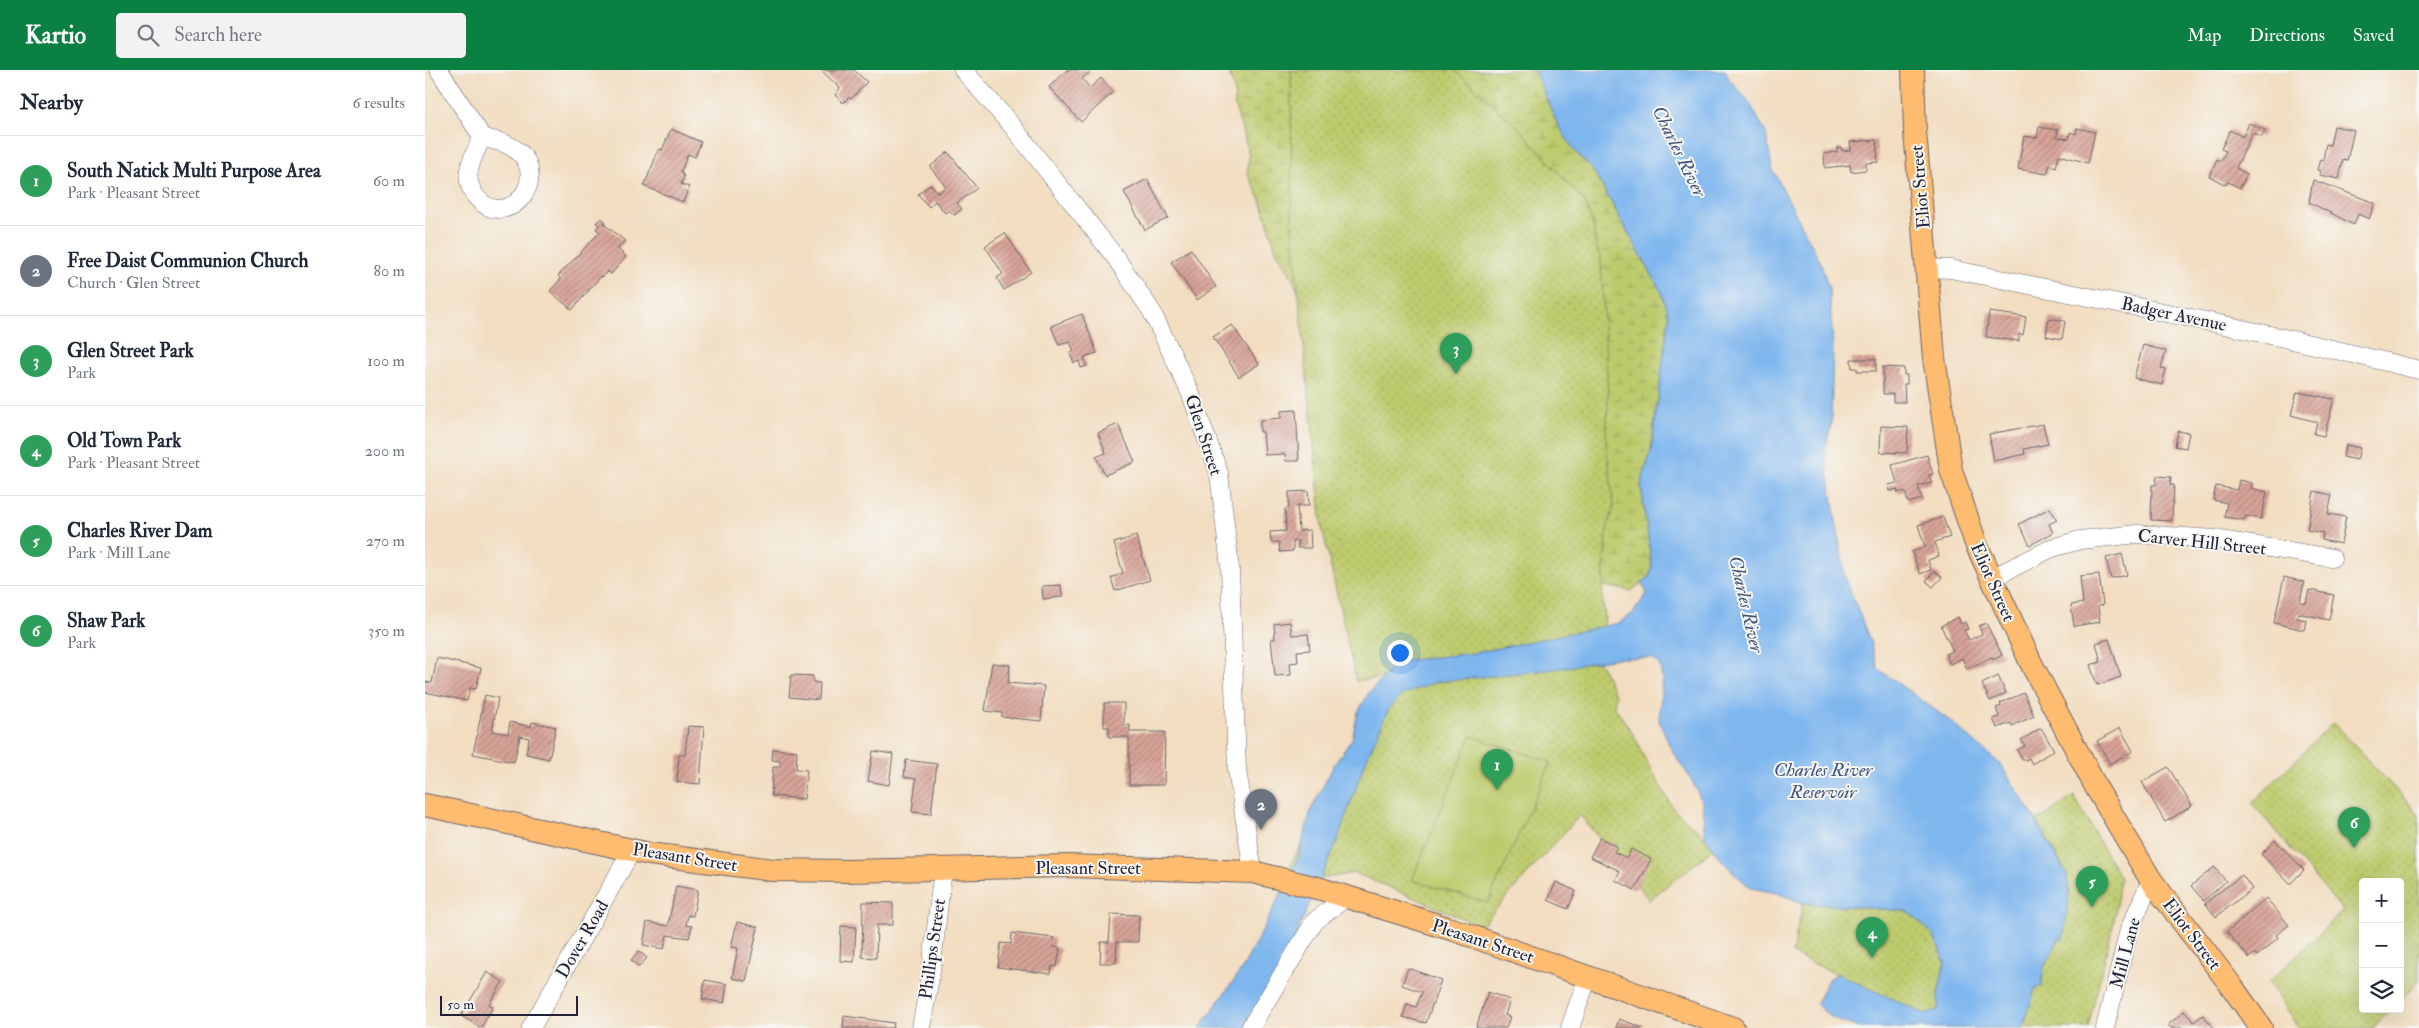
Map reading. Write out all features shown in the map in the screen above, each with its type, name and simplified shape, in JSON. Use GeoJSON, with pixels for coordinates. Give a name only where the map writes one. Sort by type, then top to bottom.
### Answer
{"type":"FeatureCollection","features":[{"type":"Feature","properties":{"kind":"main road","name":"Eliot Street"},"geometry":{"type":"LineString","coordinates":[[1913,70],[1915,123],[1934,358],[1951,470],[1990,579],[2031,663],[2097,789],[2151,880],[2261,1028]]}},
{"type":"Feature","properties":{"kind":"main road","name":"Pleasant Street"},"geometry":{"type":"LineString","coordinates":[[425,805],[632,850],[773,870],[847,871],[1068,866],[1253,872],[1321,889],[1345,898],[1454,930],[1733,1028]]}},
{"type":"Feature","properties":{"kind":"street"},"geometry":{"type":"LineString","coordinates":[[439,70],[482,138]]}},
{"type":"Feature","properties":{"kind":"street","name":"Glen Street"},"geometry":{"type":"LineString","coordinates":[[963,70],[1013,126],[1116,258],[1152,312],[1190,392],[1219,473],[1230,568],[1237,770],[1253,872]]}},
{"type":"Feature","properties":{"kind":"street","name":"Badger Avenue"},"geometry":{"type":"LineString","coordinates":[[1927,268],[1951,269],[2197,318],[2299,340],[2419,370]]}},
{"type":"Feature","properties":{"kind":"street","name":"Carver Hill Street"},"geometry":{"type":"LineString","coordinates":[[1990,579],[2052,548],[2080,540],[2138,534],[2214,539],[2332,558]]}},
{"type":"Feature","properties":{"kind":"street","name":"Dover Road"},"geometry":{"type":"LineString","coordinates":[[531,1028],[632,850]]}},
{"type":"Feature","properties":{"kind":"street","name":"Phillips Street"},"geometry":{"type":"LineString","coordinates":[[921,1028],[931,971],[943,869]]}},
{"type":"Feature","properties":{"kind":"street","name":"Mill Lane"},"geometry":{"type":"LineString","coordinates":[[2105,1028],[2129,930],[2151,880]]}},
{"type":"Feature","properties":{"kind":"street"},"geometry":{"type":"LineString","coordinates":[[1250,1028],[1315,922],[1345,898]]}},
{"type":"Feature","properties":{"kind":"street"},"geometry":{"type":"LineString","coordinates":[[1570,1028],[1588,976]]}},
{"type":"Feature","properties":{"kind":"green space"},"geometry":{"type":"Polygon","coordinates":[[[1228,70],[1534,70],[1558,125],[1574,150],[1593,170],[1662,293],[1669,316],[1651,451],[1641,485],[1652,567],[1649,578],[1631,591],[1596,585],[1301,298],[1289,272],[1276,251],[1261,200],[1247,173],[1249,154],[1235,106],[1234,88],[1228,70]]]}},
{"type":"Feature","properties":{"kind":"green space"},"geometry":{"type":"Polygon","coordinates":[[[1291,70],[1454,70],[1517,126],[1585,202],[1594,228],[1595,244],[1601,259],[1608,396],[1606,443],[1614,508],[1607,528],[1602,596],[1605,618],[1597,657],[1599,665],[1601,665],[1616,696],[1614,706],[1635,737],[1674,810],[1715,848],[1649,900],[1580,815],[1481,926],[1355,873],[1279,886],[1391,676],[1356,681],[1322,527],[1292,227],[1291,70]]]}},
{"type":"Feature","properties":{"kind":"green space"},"geometry":{"type":"Polygon","coordinates":[[[2333,723],[2419,814],[2419,981],[2404,996],[2404,878],[2359,878],[2359,1013],[2387,1013],[2373,1028],[2299,1028],[2269,982],[2343,911],[2252,803],[2333,723]]]}},
{"type":"Feature","properties":{"kind":"green space"},"geometry":{"type":"Polygon","coordinates":[[[1471,736],[1551,762],[1488,903],[1412,880],[1471,736]]]}},
{"type":"Feature","properties":{"kind":"green space"},"geometry":{"type":"Polygon","coordinates":[[[2074,796],[2120,878],[2114,921],[2088,1028],[2023,1028],[2035,989],[2042,985],[2045,965],[2059,938],[2062,940],[2062,865],[2037,821],[2074,796]]]}},
{"type":"Feature","properties":{"kind":"green space"},"geometry":{"type":"Polygon","coordinates":[[[1803,903],[1907,911],[1925,924],[1933,934],[1945,962],[1938,994],[1939,1010],[1925,1014],[1792,954],[1803,903]]]}},
{"type":"Feature","properties":{"kind":"water","name":"Charles River Reservoir"},"geometry":{"type":"Polygon","coordinates":[[[1534,70],[1725,70],[1729,79],[1749,102],[1766,133],[1772,168],[1820,261],[1829,289],[1833,345],[1831,425],[1825,453],[1845,577],[1870,641],[1878,669],[1949,720],[2000,764],[2027,805],[2067,875],[2069,897],[2063,940],[2059,938],[2045,965],[2042,986],[2035,989],[2023,1028],[1862,1028],[1837,1020],[1826,1013],[1816,1003],[1829,978],[1838,974],[1925,1014],[1938,1010],[1938,994],[1945,962],[1933,934],[1907,911],[1803,903],[1777,893],[1751,888],[1736,875],[1717,855],[1705,837],[1702,802],[1692,781],[1671,749],[1659,720],[1662,679],[1660,666],[1652,658],[1617,658],[1555,669],[1436,682],[1402,695],[1389,708],[1364,765],[1336,844],[1281,969],[1246,1028],[1200,1028],[1242,969],[1297,861],[1311,810],[1334,765],[1352,739],[1358,712],[1370,691],[1394,666],[1410,660],[1474,653],[1619,623],[1632,614],[1647,594],[1642,582],[1649,578],[1652,567],[1641,485],[1651,451],[1669,316],[1662,293],[1593,170],[1574,150],[1558,125],[1534,70]]]}},
{"type":"Feature","properties":{"kind":"building"},"geometry":{"type":"Polygon","coordinates":[[[821,70],[854,70],[867,82],[851,99],[849,97],[843,103],[835,95],[840,88],[821,70]]]}},
{"type":"Feature","properties":{"kind":"building"},"geometry":{"type":"Polygon","coordinates":[[[1067,70],[1092,70],[1082,79],[1090,88],[1101,78],[1113,92],[1081,122],[1049,87],[1067,70]]]}},
{"type":"Feature","properties":{"kind":"building"},"geometry":{"type":"Polygon","coordinates":[[[2249,123],[2265,130],[2262,137],[2252,133],[2236,168],[2247,174],[2240,188],[2228,182],[2226,185],[2209,176],[2217,159],[2221,161],[2226,151],[2221,149],[2230,130],[2243,137],[2249,123]]]}},
{"type":"Feature","properties":{"kind":"building"},"geometry":{"type":"Polygon","coordinates":[[[2334,126],[2354,130],[2347,161],[2343,160],[2339,179],[2319,175],[2320,171],[2317,170],[2320,159],[2323,160],[2326,144],[2330,145],[2334,126]]]}},
{"type":"Feature","properties":{"kind":"building"},"geometry":{"type":"Polygon","coordinates":[[[2039,127],[2058,130],[2057,137],[2069,139],[2070,132],[2076,134],[2077,128],[2095,132],[2088,163],[2059,155],[2056,167],[2050,165],[2047,174],[2018,169],[2024,136],[2037,138],[2039,127]]]}},
{"type":"Feature","properties":{"kind":"building"},"geometry":{"type":"Polygon","coordinates":[[[671,129],[701,142],[695,157],[688,154],[681,171],[684,177],[681,184],[689,187],[683,202],[644,186],[659,149],[662,150],[671,129]]]}},
{"type":"Feature","properties":{"kind":"building"},"geometry":{"type":"Polygon","coordinates":[[[1876,140],[1878,162],[1866,163],[1866,170],[1851,172],[1850,165],[1825,168],[1824,154],[1837,152],[1837,148],[1842,148],[1842,151],[1851,150],[1850,142],[1876,140]]]}},
{"type":"Feature","properties":{"kind":"building"},"geometry":{"type":"Polygon","coordinates":[[[948,152],[977,188],[957,203],[962,209],[954,215],[949,210],[945,213],[935,201],[929,207],[918,194],[931,184],[938,193],[946,187],[930,167],[948,152]]]}},
{"type":"Feature","properties":{"kind":"building"},"geometry":{"type":"Polygon","coordinates":[[[1147,179],[1168,218],[1145,230],[1124,192],[1147,179]]]}},
{"type":"Feature","properties":{"kind":"building"},"geometry":{"type":"Polygon","coordinates":[[[2313,180],[2375,203],[2369,219],[2358,214],[2354,225],[2309,202],[2313,180]]]}},
{"type":"Feature","properties":{"kind":"building"},"geometry":{"type":"Polygon","coordinates":[[[601,218],[606,222],[604,224],[625,241],[618,249],[626,257],[611,274],[608,271],[601,276],[572,310],[550,291],[561,279],[558,276],[600,232],[596,229],[599,225],[596,223],[601,218]]]}},
{"type":"Feature","properties":{"kind":"building"},"geometry":{"type":"Polygon","coordinates":[[[1005,233],[1031,272],[1004,290],[997,278],[1003,274],[985,246],[1005,233]]]}},
{"type":"Feature","properties":{"kind":"building"},"geometry":{"type":"Polygon","coordinates":[[[1191,249],[1216,287],[1197,300],[1171,262],[1191,249]]]}},
{"type":"Feature","properties":{"kind":"building"},"geometry":{"type":"Polygon","coordinates":[[[1989,312],[2026,317],[2023,335],[2019,334],[2019,341],[1986,337],[1989,312]]]}},
{"type":"Feature","properties":{"kind":"building"},"geometry":{"type":"Polygon","coordinates":[[[1082,314],[1097,353],[1084,357],[1087,366],[1081,368],[1079,361],[1074,363],[1070,353],[1074,351],[1070,342],[1059,345],[1051,326],[1082,314]]]}},
{"type":"Feature","properties":{"kind":"building"},"geometry":{"type":"Polygon","coordinates":[[[2049,318],[2065,321],[2062,339],[2046,336],[2049,318]]]}},
{"type":"Feature","properties":{"kind":"building"},"geometry":{"type":"Polygon","coordinates":[[[1232,325],[1259,364],[1239,377],[1213,337],[1232,325]]]}},
{"type":"Feature","properties":{"kind":"building"},"geometry":{"type":"Polygon","coordinates":[[[2143,345],[2166,351],[2161,368],[2166,369],[2162,385],[2134,378],[2143,345]]]}},
{"type":"Feature","properties":{"kind":"building"},"geometry":{"type":"Polygon","coordinates":[[[1851,359],[1876,359],[1876,371],[1857,371],[1857,368],[1852,368],[1851,359]]]}},
{"type":"Feature","properties":{"kind":"building"},"geometry":{"type":"Polygon","coordinates":[[[1883,367],[1904,368],[1904,375],[1907,375],[1907,384],[1904,384],[1905,402],[1893,402],[1893,394],[1883,394],[1883,367]]]}},
{"type":"Feature","properties":{"kind":"building"},"geometry":{"type":"Polygon","coordinates":[[[2297,392],[2334,399],[2324,436],[2314,434],[2317,422],[2291,415],[2297,392]]]}},
{"type":"Feature","properties":{"kind":"building"},"geometry":{"type":"Polygon","coordinates":[[[1296,410],[1299,461],[1286,461],[1285,454],[1265,455],[1263,432],[1260,432],[1260,420],[1281,418],[1281,411],[1296,410]]]}},
{"type":"Feature","properties":{"kind":"building"},"geometry":{"type":"Polygon","coordinates":[[[1118,424],[1135,462],[1105,475],[1096,457],[1106,453],[1098,433],[1118,424]]]}},
{"type":"Feature","properties":{"kind":"building"},"geometry":{"type":"Polygon","coordinates":[[[2043,424],[2048,444],[2024,449],[2025,454],[1994,461],[1989,434],[2043,424]]]}},
{"type":"Feature","properties":{"kind":"building"},"geometry":{"type":"Polygon","coordinates":[[[1881,426],[1908,427],[1907,453],[1880,452],[1881,426]]]}},
{"type":"Feature","properties":{"kind":"building"},"geometry":{"type":"Polygon","coordinates":[[[2178,431],[2189,433],[2186,448],[2175,446],[2178,431]]]}},
{"type":"Feature","properties":{"kind":"building"},"geometry":{"type":"Polygon","coordinates":[[[2346,445],[2360,448],[2357,460],[2343,457],[2346,445]]]}},
{"type":"Feature","properties":{"kind":"building"},"geometry":{"type":"Polygon","coordinates":[[[1927,455],[1933,474],[1929,475],[1932,483],[1918,486],[1922,499],[1908,503],[1905,491],[1898,493],[1897,489],[1890,491],[1888,485],[1897,483],[1892,465],[1927,455]]]}},
{"type":"Feature","properties":{"kind":"building"},"geometry":{"type":"Polygon","coordinates":[[[2157,476],[2171,477],[2170,485],[2174,485],[2172,521],[2151,520],[2152,485],[2156,485],[2157,476]]]}},
{"type":"Feature","properties":{"kind":"building"},"geometry":{"type":"Polygon","coordinates":[[[2239,480],[2252,483],[2251,488],[2267,492],[2261,519],[2245,516],[2244,520],[2224,517],[2227,503],[2213,500],[2216,486],[2237,490],[2239,480]]]}},
{"type":"Feature","properties":{"kind":"building"},"geometry":{"type":"Polygon","coordinates":[[[1308,491],[1309,506],[1297,506],[1299,531],[1310,530],[1311,548],[1298,548],[1298,541],[1293,541],[1293,551],[1280,552],[1279,542],[1271,542],[1270,532],[1286,531],[1285,509],[1289,508],[1289,492],[1308,491]]]}},
{"type":"Feature","properties":{"kind":"building"},"geometry":{"type":"Polygon","coordinates":[[[2314,491],[2332,495],[2328,514],[2346,517],[2341,544],[2322,540],[2323,533],[2307,530],[2314,491]]]}},
{"type":"Feature","properties":{"kind":"building"},"geometry":{"type":"Polygon","coordinates":[[[2050,508],[2057,520],[2049,524],[2053,533],[2030,545],[2019,524],[2050,508]]]}},
{"type":"Feature","properties":{"kind":"building"},"geometry":{"type":"Polygon","coordinates":[[[1943,517],[1950,537],[1935,542],[1939,556],[1928,560],[1931,570],[1920,574],[1912,552],[1925,547],[1918,525],[1943,517]]]}},
{"type":"Feature","properties":{"kind":"building"},"geometry":{"type":"Polygon","coordinates":[[[1136,536],[1150,580],[1115,591],[1111,578],[1123,573],[1114,543],[1136,536]]]}},
{"type":"Feature","properties":{"kind":"building"},"geometry":{"type":"Polygon","coordinates":[[[2122,554],[2127,575],[2111,579],[2106,558],[2122,554]]]}},
{"type":"Feature","properties":{"kind":"building"},"geometry":{"type":"Polygon","coordinates":[[[1934,571],[1942,577],[1933,587],[1926,581],[1934,571]]]}},
{"type":"Feature","properties":{"kind":"building"},"geometry":{"type":"Polygon","coordinates":[[[2099,574],[2103,605],[2098,606],[2100,622],[2074,626],[2071,605],[2083,603],[2080,576],[2099,574]]]}},
{"type":"Feature","properties":{"kind":"building"},"geometry":{"type":"Polygon","coordinates":[[[2284,577],[2304,582],[2300,602],[2306,603],[2309,590],[2334,595],[2329,620],[2298,613],[2297,618],[2306,620],[2304,630],[2274,623],[2284,577]]]}},
{"type":"Feature","properties":{"kind":"building"},"geometry":{"type":"Polygon","coordinates":[[[1061,585],[1062,597],[1043,599],[1042,586],[1061,585]]]}},
{"type":"Feature","properties":{"kind":"building"},"geometry":{"type":"Polygon","coordinates":[[[1958,617],[1961,624],[1965,622],[1968,629],[1964,630],[1969,640],[1982,634],[1979,626],[1986,623],[2002,655],[1993,660],[1992,657],[1967,669],[1962,658],[1950,664],[1945,654],[1953,651],[1941,626],[1958,617]]]}},
{"type":"Feature","properties":{"kind":"building"},"geometry":{"type":"Polygon","coordinates":[[[1290,622],[1292,635],[1308,634],[1310,650],[1297,651],[1298,662],[1290,663],[1291,675],[1275,676],[1271,639],[1275,639],[1274,624],[1290,622]]]}},
{"type":"Feature","properties":{"kind":"building"},"geometry":{"type":"Polygon","coordinates":[[[2109,639],[2121,677],[2097,685],[2090,665],[2101,662],[2096,643],[2109,639]]]}},
{"type":"Feature","properties":{"kind":"building"},"geometry":{"type":"Polygon","coordinates":[[[437,658],[481,668],[476,689],[470,688],[467,701],[425,692],[425,682],[432,683],[437,658]]]}},
{"type":"Feature","properties":{"kind":"building"},"geometry":{"type":"Polygon","coordinates":[[[992,663],[1010,665],[1008,683],[1044,686],[1041,721],[1002,717],[1002,713],[985,711],[992,663]]]}},
{"type":"Feature","properties":{"kind":"building"},"geometry":{"type":"Polygon","coordinates":[[[791,675],[813,676],[813,682],[820,683],[819,700],[789,697],[791,675]]]}},
{"type":"Feature","properties":{"kind":"building"},"geometry":{"type":"Polygon","coordinates":[[[1998,676],[2006,693],[1990,701],[1982,684],[1998,676]]]}},
{"type":"Feature","properties":{"kind":"building"},"geometry":{"type":"Polygon","coordinates":[[[2024,693],[2034,716],[2012,726],[2011,723],[1997,728],[1993,719],[1999,717],[1996,708],[2001,706],[2000,703],[2024,693]]]}},
{"type":"Feature","properties":{"kind":"building"},"geometry":{"type":"Polygon","coordinates":[[[485,695],[498,698],[492,731],[508,734],[510,722],[531,727],[532,722],[556,727],[549,759],[526,754],[529,738],[520,736],[514,762],[473,754],[485,695]]]}},
{"type":"Feature","properties":{"kind":"building"},"geometry":{"type":"Polygon","coordinates":[[[1104,703],[1124,703],[1124,725],[1130,725],[1130,732],[1165,732],[1164,785],[1129,785],[1129,737],[1109,737],[1109,727],[1104,727],[1104,703]]]}},
{"type":"Feature","properties":{"kind":"building"},"geometry":{"type":"Polygon","coordinates":[[[688,726],[704,727],[700,784],[677,782],[679,755],[685,755],[688,726]]]}},
{"type":"Feature","properties":{"kind":"building"},"geometry":{"type":"Polygon","coordinates":[[[2041,728],[2054,750],[2032,764],[2029,758],[2024,761],[2017,750],[2025,746],[2021,740],[2041,728]]]}},
{"type":"Feature","properties":{"kind":"building"},"geometry":{"type":"Polygon","coordinates":[[[2120,728],[2133,751],[2110,764],[2097,741],[2120,728]]]}},
{"type":"Feature","properties":{"kind":"building"},"geometry":{"type":"Polygon","coordinates":[[[773,749],[797,751],[796,769],[807,770],[804,799],[771,796],[773,767],[780,767],[780,761],[772,760],[773,749]]]}},
{"type":"Feature","properties":{"kind":"building"},"geometry":{"type":"Polygon","coordinates":[[[873,751],[893,754],[889,785],[868,781],[873,751]]]}},
{"type":"Feature","properties":{"kind":"building"},"geometry":{"type":"Polygon","coordinates":[[[906,760],[937,764],[931,814],[912,812],[916,779],[904,777],[906,760]]]}},
{"type":"Feature","properties":{"kind":"building"},"geometry":{"type":"Polygon","coordinates":[[[2168,767],[2192,806],[2165,822],[2142,782],[2168,767]]]}},
{"type":"Feature","properties":{"kind":"building"},"geometry":{"type":"Polygon","coordinates":[[[1600,838],[1617,846],[1614,852],[1627,858],[1631,849],[1651,859],[1635,890],[1615,880],[1620,871],[1590,857],[1600,838]]]}},
{"type":"Feature","properties":{"kind":"building"},"geometry":{"type":"Polygon","coordinates":[[[2275,840],[2304,870],[2290,884],[2261,854],[2275,840]]]}},
{"type":"Feature","properties":{"kind":"building"},"geometry":{"type":"Polygon","coordinates":[[[2214,867],[2226,881],[2204,901],[2191,886],[2214,867]]]}},
{"type":"Feature","properties":{"kind":"building"},"geometry":{"type":"Polygon","coordinates":[[[2242,875],[2252,889],[2216,917],[2205,903],[2242,875]]]}},
{"type":"Feature","properties":{"kind":"building"},"geometry":{"type":"Polygon","coordinates":[[[1556,882],[1576,891],[1568,909],[1548,900],[1556,882]]]}},
{"type":"Feature","properties":{"kind":"building"},"geometry":{"type":"Polygon","coordinates":[[[676,886],[698,890],[693,916],[688,915],[686,925],[692,926],[689,938],[667,935],[664,949],[643,945],[647,922],[668,926],[676,886]]]}},
{"type":"Feature","properties":{"kind":"building"},"geometry":{"type":"Polygon","coordinates":[[[2266,898],[2289,925],[2276,935],[2278,938],[2257,956],[2255,953],[2249,958],[2227,932],[2266,898]]]}},
{"type":"Feature","properties":{"kind":"building"},"geometry":{"type":"Polygon","coordinates":[[[863,902],[893,903],[893,925],[877,925],[876,958],[862,957],[863,902]]]}},
{"type":"Feature","properties":{"kind":"building"},"geometry":{"type":"Polygon","coordinates":[[[1111,914],[1139,915],[1138,942],[1117,942],[1116,963],[1100,963],[1101,942],[1109,942],[1111,914]]]}},
{"type":"Feature","properties":{"kind":"building"},"geometry":{"type":"Polygon","coordinates":[[[737,922],[758,927],[746,981],[732,978],[738,948],[731,947],[737,922]]]}},
{"type":"Feature","properties":{"kind":"building"},"geometry":{"type":"Polygon","coordinates":[[[841,926],[856,927],[854,962],[840,961],[841,926]]]}},
{"type":"Feature","properties":{"kind":"building"},"geometry":{"type":"Polygon","coordinates":[[[1012,933],[1054,938],[1053,947],[1060,948],[1057,967],[1052,966],[1051,974],[998,967],[1001,943],[1011,944],[1012,933]]]}},
{"type":"Feature","properties":{"kind":"building"},"geometry":{"type":"Polygon","coordinates":[[[639,951],[647,958],[639,967],[631,960],[639,951]]]}},
{"type":"Feature","properties":{"kind":"building"},"geometry":{"type":"Polygon","coordinates":[[[1408,968],[1441,980],[1426,1023],[1403,1017],[1407,1004],[1416,1007],[1422,992],[1402,985],[1408,968]]]}},
{"type":"Feature","properties":{"kind":"building"},"geometry":{"type":"Polygon","coordinates":[[[487,972],[503,982],[489,1004],[493,1007],[481,1028],[461,1016],[487,972]]]}},
{"type":"Feature","properties":{"kind":"building"},"geometry":{"type":"Polygon","coordinates":[[[705,980],[727,984],[724,1003],[702,999],[705,980]]]}},
{"type":"Feature","properties":{"kind":"building"},"geometry":{"type":"Polygon","coordinates":[[[1488,992],[1510,1000],[1505,1015],[1510,1017],[1506,1028],[1476,1028],[1488,992]]]}},
{"type":"Feature","properties":{"kind":"building"},"geometry":{"type":"Polygon","coordinates":[[[2184,1011],[2194,1022],[2203,1015],[2214,1028],[2171,1028],[2168,1025],[2184,1011]]]}},
{"type":"Feature","properties":{"kind":"building"},"geometry":{"type":"Polygon","coordinates":[[[844,1016],[894,1023],[893,1028],[843,1028],[844,1016]]]}},
{"type":"Feature","properties":{"kind":"building"},"geometry":{"type":"Polygon","coordinates":[[[1619,1019],[1644,1028],[1616,1028],[1619,1019]]]}},
{"type":"Feature","properties":{"kind":"place","name":"Glen Street Park"},"geometry":{"type":"Point","coordinates":[1456,374]}},
{"type":"Feature","properties":{"kind":"place","name":"South Natick Multi Purpose Area"},"geometry":{"type":"Point","coordinates":[1497,790]}},
{"type":"Feature","properties":{"kind":"place","name":"Free Daist Communion Church"},"geometry":{"type":"Point","coordinates":[1261,830]}},
{"type":"Feature","properties":{"kind":"place","name":"Shaw Park"},"geometry":{"type":"Point","coordinates":[2354,848]}},
{"type":"Feature","properties":{"kind":"place","name":"Charles River Dam"},"geometry":{"type":"Point","coordinates":[2092,907]}},
{"type":"Feature","properties":{"kind":"place","name":"Old Town Park"},"geometry":{"type":"Point","coordinates":[1872,958]}},
{"type":"Feature","properties":{"kind":"water label","name":"Charles River"},"geometry":{"type":"Point","coordinates":[1680,151]}},
{"type":"Feature","properties":{"kind":"water label","name":"Charles River"},"geometry":{"type":"Point","coordinates":[1747,604]}}]}
